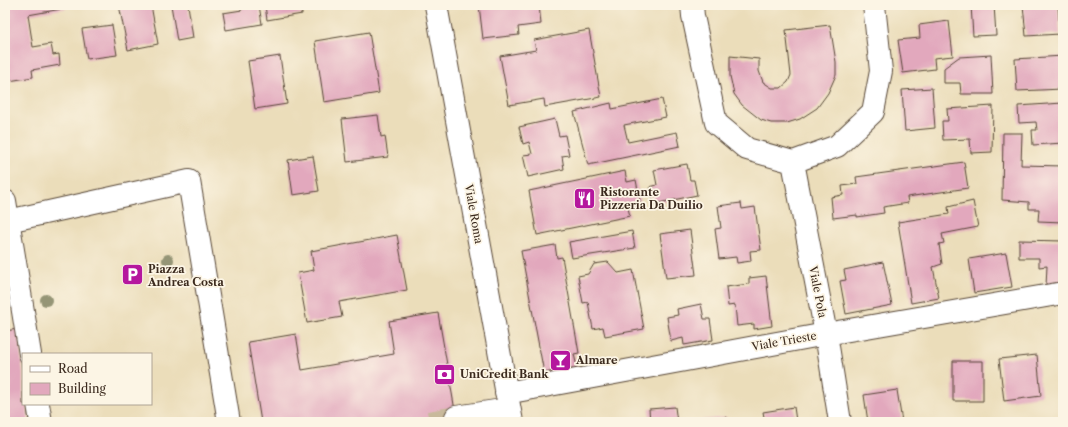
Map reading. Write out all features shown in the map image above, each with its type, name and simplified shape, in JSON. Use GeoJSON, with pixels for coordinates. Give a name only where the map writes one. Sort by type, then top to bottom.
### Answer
{"type":"FeatureCollection","features":[{"type":"Feature","properties":{"kind":"street","name":"Viale Roma"},"geometry":{"type":"LineString","coordinates":[[436,5],[509,408]]}},
{"type":"Feature","properties":{"kind":"street"},"geometry":{"type":"LineString","coordinates":[[692,5],[693,16],[716,123],[748,149],[793,162],[837,146],[873,112],[881,71],[874,5]]}},
{"type":"Feature","properties":{"kind":"street","name":"Viale Pola"},"geometry":{"type":"LineString","coordinates":[[793,162],[826,334],[840,422]]}},
{"type":"Feature","properties":{"kind":"street"},"geometry":{"type":"LineString","coordinates":[[30,353],[6,211],[189,181],[229,422]]}},
{"type":"Feature","properties":{"kind":"street","name":"Viale Trieste"},"geometry":{"type":"LineString","coordinates":[[456,417],[509,408],[826,334],[1063,293]]}},
{"type":"Feature","properties":{"kind":"street"},"geometry":{"type":"LineString","coordinates":[[38,405],[41,422]]}},
{"type":"Feature","properties":{"kind":"building"},"geometry":{"type":"Polygon","coordinates":[[[5,5],[67,5],[67,8],[28,15],[33,47],[51,44],[53,55],[59,54],[60,65],[32,70],[33,77],[9,81],[5,56],[5,5]]]}},
{"type":"Feature","properties":{"kind":"building"},"geometry":{"type":"Polygon","coordinates":[[[119,5],[151,5],[158,44],[128,50],[119,5]]]}},
{"type":"Feature","properties":{"kind":"building"},"geometry":{"type":"Polygon","coordinates":[[[171,5],[188,5],[193,38],[177,41],[171,5]]]}},
{"type":"Feature","properties":{"kind":"building"},"geometry":{"type":"Polygon","coordinates":[[[241,5],[259,5],[262,24],[226,30],[223,13],[242,10],[241,5]]]}},
{"type":"Feature","properties":{"kind":"building"},"geometry":{"type":"Polygon","coordinates":[[[265,5],[301,5],[302,14],[267,20],[265,5]]]}},
{"type":"Feature","properties":{"kind":"building"},"geometry":{"type":"Polygon","coordinates":[[[479,5],[539,5],[541,24],[518,27],[519,35],[483,39],[479,5]]]}},
{"type":"Feature","properties":{"kind":"building"},"geometry":{"type":"Polygon","coordinates":[[[971,5],[994,5],[996,35],[973,36],[971,5]]]}},
{"type":"Feature","properties":{"kind":"building"},"geometry":{"type":"Polygon","coordinates":[[[1023,5],[1058,5],[1060,34],[1026,36],[1023,5]]]}},
{"type":"Feature","properties":{"kind":"building"},"geometry":{"type":"Polygon","coordinates":[[[949,21],[953,56],[934,58],[935,69],[903,73],[898,40],[920,38],[919,25],[949,21]]]}},
{"type":"Feature","properties":{"kind":"building"},"geometry":{"type":"Polygon","coordinates":[[[112,25],[117,55],[87,59],[82,29],[112,25]]]}},
{"type":"Feature","properties":{"kind":"building"},"geometry":{"type":"Polygon","coordinates":[[[830,25],[836,62],[836,75],[828,93],[817,108],[800,119],[787,123],[771,123],[761,120],[742,105],[734,94],[730,76],[730,56],[759,59],[759,71],[763,82],[772,88],[781,88],[788,82],[791,75],[786,30],[830,25]]]}},
{"type":"Feature","properties":{"kind":"building"},"geometry":{"type":"Polygon","coordinates":[[[589,30],[601,97],[545,107],[544,99],[509,105],[500,56],[536,50],[534,40],[589,30]]]}},
{"type":"Feature","properties":{"kind":"building"},"geometry":{"type":"Polygon","coordinates":[[[369,32],[379,93],[324,102],[315,41],[369,32]]]}},
{"type":"Feature","properties":{"kind":"building"},"geometry":{"type":"Polygon","coordinates":[[[991,55],[993,94],[961,94],[960,83],[944,83],[944,68],[959,57],[991,55]]]}},
{"type":"Feature","properties":{"kind":"building"},"geometry":{"type":"Polygon","coordinates":[[[280,56],[287,104],[255,109],[248,61],[280,56]]]}},
{"type":"Feature","properties":{"kind":"building"},"geometry":{"type":"Polygon","coordinates":[[[1063,56],[1063,89],[1017,91],[1015,59],[1063,56]]]}},
{"type":"Feature","properties":{"kind":"building"},"geometry":{"type":"Polygon","coordinates":[[[932,88],[935,128],[905,131],[902,90],[932,88]]]}},
{"type":"Feature","properties":{"kind":"building"},"geometry":{"type":"Polygon","coordinates":[[[662,99],[666,117],[624,125],[628,142],[677,132],[680,146],[588,165],[574,112],[611,103],[612,109],[662,99]]]}},
{"type":"Feature","properties":{"kind":"building"},"geometry":{"type":"Polygon","coordinates":[[[1063,103],[1063,143],[1033,145],[1032,130],[1037,130],[1036,122],[1019,123],[1018,106],[1063,103]]]}},
{"type":"Feature","properties":{"kind":"building"},"geometry":{"type":"Polygon","coordinates":[[[993,106],[992,152],[971,153],[970,139],[943,140],[942,121],[948,121],[947,109],[993,106]]]}},
{"type":"Feature","properties":{"kind":"building"},"geometry":{"type":"Polygon","coordinates":[[[378,115],[381,137],[385,136],[388,157],[347,162],[342,119],[378,115]]]}},
{"type":"Feature","properties":{"kind":"building"},"geometry":{"type":"Polygon","coordinates":[[[555,119],[559,136],[565,135],[569,155],[562,156],[564,169],[528,177],[523,155],[532,154],[529,142],[523,144],[519,127],[555,119]]]}},
{"type":"Feature","properties":{"kind":"building"},"geometry":{"type":"Polygon","coordinates":[[[1003,133],[1022,133],[1021,165],[1063,166],[1063,222],[1038,221],[1039,209],[1029,209],[1029,202],[1002,200],[1003,133]]]}},
{"type":"Feature","properties":{"kind":"building"},"geometry":{"type":"Polygon","coordinates":[[[313,156],[319,191],[293,195],[288,160],[313,156]]]}},
{"type":"Feature","properties":{"kind":"building"},"geometry":{"type":"Polygon","coordinates":[[[964,162],[968,188],[907,197],[908,203],[883,207],[884,213],[857,217],[857,215],[833,218],[831,197],[843,195],[842,186],[857,184],[856,177],[964,162]]]}},
{"type":"Feature","properties":{"kind":"building"},"geometry":{"type":"Polygon","coordinates":[[[687,164],[690,180],[694,180],[697,195],[654,204],[650,187],[657,185],[654,170],[687,164]]]}},
{"type":"Feature","properties":{"kind":"building","name":"Ristorante Pizzeria Da Duilio"},"geometry":{"type":"Polygon","coordinates":[[[625,171],[627,182],[636,180],[641,206],[628,208],[630,216],[537,235],[529,191],[625,171]]]}},
{"type":"Feature","properties":{"kind":"building"},"geometry":{"type":"Polygon","coordinates":[[[973,201],[978,227],[942,234],[944,243],[939,244],[942,264],[933,267],[939,298],[911,303],[898,222],[949,214],[948,207],[973,201]]]}},
{"type":"Feature","properties":{"kind":"building"},"geometry":{"type":"Polygon","coordinates":[[[741,203],[742,209],[755,207],[761,250],[750,251],[751,261],[737,263],[736,257],[719,259],[715,229],[721,228],[718,206],[741,203]]]}},
{"type":"Feature","properties":{"kind":"building"},"geometry":{"type":"Polygon","coordinates":[[[690,230],[696,275],[666,278],[660,234],[690,230]]]}},
{"type":"Feature","properties":{"kind":"building"},"geometry":{"type":"Polygon","coordinates":[[[632,231],[635,248],[572,258],[569,242],[632,231]]]}},
{"type":"Feature","properties":{"kind":"building"},"geometry":{"type":"Polygon","coordinates":[[[397,235],[407,290],[339,302],[342,317],[307,323],[298,273],[314,270],[311,251],[397,235]]]}},
{"type":"Feature","properties":{"kind":"building"},"geometry":{"type":"Polygon","coordinates":[[[1019,240],[1063,241],[1063,286],[1046,286],[1047,266],[1039,267],[1039,258],[1019,258],[1019,240]]]}},
{"type":"Feature","properties":{"kind":"building"},"geometry":{"type":"Polygon","coordinates":[[[555,245],[557,258],[562,257],[579,353],[574,354],[577,367],[544,373],[521,251],[555,245]]]}},
{"type":"Feature","properties":{"kind":"building"},"geometry":{"type":"Polygon","coordinates":[[[1006,253],[1012,287],[974,293],[969,259],[1006,253]]]}},
{"type":"Feature","properties":{"kind":"building"},"geometry":{"type":"Polygon","coordinates":[[[608,262],[618,273],[633,270],[644,329],[605,336],[603,327],[593,329],[588,302],[583,303],[578,276],[588,274],[594,264],[608,262]]]}},
{"type":"Feature","properties":{"kind":"building"},"geometry":{"type":"Polygon","coordinates":[[[883,262],[892,305],[846,314],[840,281],[846,280],[844,270],[883,262]]]}},
{"type":"Feature","properties":{"kind":"building"},"geometry":{"type":"Polygon","coordinates":[[[766,276],[772,326],[754,329],[754,324],[737,326],[735,305],[728,306],[726,287],[749,284],[749,278],[766,276]]]}},
{"type":"Feature","properties":{"kind":"building"},"geometry":{"type":"Polygon","coordinates":[[[701,304],[704,319],[710,319],[713,340],[684,345],[683,338],[671,341],[667,317],[678,315],[677,309],[701,304]]]}},
{"type":"Feature","properties":{"kind":"building"},"geometry":{"type":"Polygon","coordinates":[[[438,313],[457,422],[261,422],[248,342],[296,334],[302,370],[394,354],[389,321],[438,313]]]}},
{"type":"Feature","properties":{"kind":"building"},"geometry":{"type":"Polygon","coordinates":[[[18,329],[22,364],[22,405],[27,405],[29,422],[5,422],[5,331],[18,329]]]}},
{"type":"Feature","properties":{"kind":"building"},"geometry":{"type":"Polygon","coordinates":[[[1060,349],[1063,349],[1063,372],[1062,372],[1060,349]]]}},
{"type":"Feature","properties":{"kind":"building"},"geometry":{"type":"Polygon","coordinates":[[[1037,355],[1041,396],[1004,401],[999,359],[1037,355]]]}},
{"type":"Feature","properties":{"kind":"building"},"geometry":{"type":"Polygon","coordinates":[[[953,361],[983,361],[983,401],[953,401],[953,361]]]}},
{"type":"Feature","properties":{"kind":"building"},"geometry":{"type":"Polygon","coordinates":[[[897,390],[902,422],[868,422],[864,395],[897,390]]]}},
{"type":"Feature","properties":{"kind":"building"},"geometry":{"type":"Polygon","coordinates":[[[675,407],[677,422],[650,422],[649,409],[675,407]]]}},
{"type":"Feature","properties":{"kind":"building"},"geometry":{"type":"Polygon","coordinates":[[[794,407],[796,421],[806,419],[806,422],[765,422],[763,412],[794,407]]]}},
{"type":"Feature","properties":{"kind":"building"},"geometry":{"type":"Polygon","coordinates":[[[727,417],[727,422],[702,422],[702,420],[727,417]]]}},
{"type":"Feature","properties":{"kind":"tunnel"},"geometry":{"type":"LineString","coordinates":[[429,422],[456,417]]}},
{"type":"Feature","properties":{"kind":"place","name":"Ristorante Pizzeria Da Duilio"},"geometry":{"type":"Point","coordinates":[585,198]}},
{"type":"Feature","properties":{"kind":"place","name":"Piazza Andrea Costa"},"geometry":{"type":"Point","coordinates":[133,275]}},
{"type":"Feature","properties":{"kind":"place","name":"Almare"},"geometry":{"type":"Point","coordinates":[561,360]}},
{"type":"Feature","properties":{"kind":"place","name":"UniCredit Bank"},"geometry":{"type":"Point","coordinates":[445,374]}}]}
